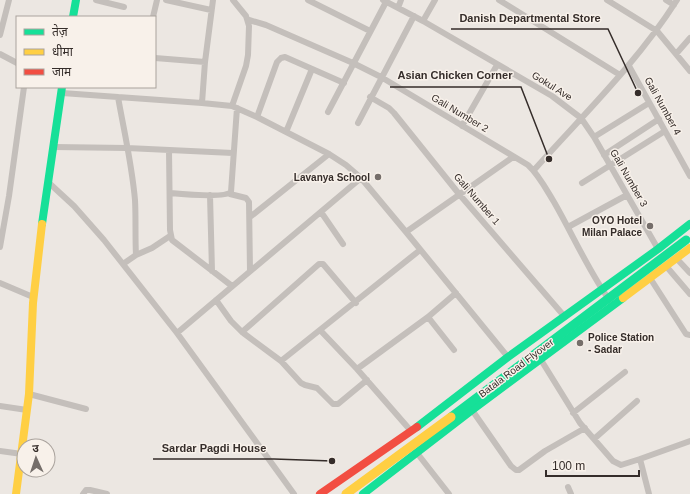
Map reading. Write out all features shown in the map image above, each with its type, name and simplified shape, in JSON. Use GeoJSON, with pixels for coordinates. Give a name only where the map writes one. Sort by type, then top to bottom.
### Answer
{"type":"FeatureCollection","features":[{"type":"Feature","properties":{"kind":"main road"},"geometry":{"type":"LineString","coordinates":[[73,16],[76,0]]}},
{"type":"Feature","properties":{"kind":"main road"},"geometry":{"type":"LineString","coordinates":[[23,438],[28,394],[33,297],[39,241],[62,90]]}},
{"type":"Feature","properties":{"kind":"main road"},"geometry":{"type":"LineString","coordinates":[[320,494],[411,431],[508,357],[602,290],[690,224]]}},
{"type":"Feature","properties":{"kind":"main road"},"geometry":{"type":"LineString","coordinates":[[363,494],[417,454],[472,410],[677,259],[689,240]]}},
{"type":"Feature","properties":{"kind":"main road","name":"Batala Road Flyover"},"geometry":{"type":"LineString","coordinates":[[346,494],[689,240]]}},
{"type":"Feature","properties":{"kind":"main road"},"geometry":{"type":"LineString","coordinates":[[16,494],[18,478]]}},
{"type":"Feature","properties":{"kind":"street"},"geometry":{"type":"LineString","coordinates":[[0,35],[9,0]]}},
{"type":"Feature","properties":{"kind":"street"},"geometry":{"type":"LineString","coordinates":[[96,0],[124,7]]}},
{"type":"Feature","properties":{"kind":"street"},"geometry":{"type":"LineString","coordinates":[[153,16],[157,0]]}},
{"type":"Feature","properties":{"kind":"street"},"geometry":{"type":"LineString","coordinates":[[166,0],[211,10]]}},
{"type":"Feature","properties":{"kind":"street"},"geometry":{"type":"LineString","coordinates":[[202,103],[205,62],[213,0]]}},
{"type":"Feature","properties":{"kind":"street"},"geometry":{"type":"LineString","coordinates":[[230,194],[232,190],[234,107],[248,55],[249,20],[233,0]]}},
{"type":"Feature","properties":{"kind":"street"},"geometry":{"type":"LineString","coordinates":[[308,0],[370,31]]}},
{"type":"Feature","properties":{"kind":"street"},"geometry":{"type":"LineString","coordinates":[[398,8],[401,0]]}},
{"type":"Feature","properties":{"kind":"street"},"geometry":{"type":"LineString","coordinates":[[423,21],[435,0]]}},
{"type":"Feature","properties":{"kind":"street"},"geometry":{"type":"LineString","coordinates":[[498,0],[620,75]]}},
{"type":"Feature","properties":{"kind":"street"},"geometry":{"type":"LineString","coordinates":[[607,0],[657,31],[690,71]]}},
{"type":"Feature","properties":{"kind":"street"},"geometry":{"type":"LineString","coordinates":[[534,170],[629,66],[657,31],[675,2],[666,0]]}},
{"type":"Feature","properties":{"kind":"street"},"geometry":{"type":"LineString","coordinates":[[328,112],[344,83],[384,1]]}},
{"type":"Feature","properties":{"kind":"street","name":"Gokul Ave"},"geometry":{"type":"LineString","coordinates":[[384,1],[423,21],[552,96],[581,118]]}},
{"type":"Feature","properties":{"kind":"street"},"geometry":{"type":"LineString","coordinates":[[358,123],[370,97],[414,16]]}},
{"type":"Feature","properties":{"kind":"street","name":"Gali Number 2"},"geometry":{"type":"LineString","coordinates":[[249,20],[353,63],[381,77],[528,165],[534,170],[568,227],[602,290],[614,306]]}},
{"type":"Feature","properties":{"kind":"street"},"geometry":{"type":"LineString","coordinates":[[676,54],[690,38]]}},
{"type":"Feature","properties":{"kind":"street"},"geometry":{"type":"LineString","coordinates":[[0,54],[16,62]]}},
{"type":"Feature","properties":{"kind":"street"},"geometry":{"type":"LineString","coordinates":[[257,117],[279,59],[285,57],[344,83]]}},
{"type":"Feature","properties":{"kind":"street"},"geometry":{"type":"LineString","coordinates":[[156,58],[205,62]]}},
{"type":"Feature","properties":{"kind":"street"},"geometry":{"type":"LineString","coordinates":[[462,126],[497,64]]}},
{"type":"Feature","properties":{"kind":"street","name":"Gali Number 4"},"geometry":{"type":"LineString","coordinates":[[629,66],[690,176]]}},
{"type":"Feature","properties":{"kind":"street"},"geometry":{"type":"LineString","coordinates":[[286,132],[312,69]]}},
{"type":"Feature","properties":{"kind":"street"},"geometry":{"type":"LineString","coordinates":[[0,247],[9,196],[24,88]]}},
{"type":"Feature","properties":{"kind":"street"},"geometry":{"type":"LineString","coordinates":[[62,90],[118,97],[202,103],[234,107],[257,117],[329,154],[346,165],[361,178],[508,357]]}},
{"type":"Feature","properties":{"kind":"street"},"geometry":{"type":"LineString","coordinates":[[118,97],[132,175],[135,202],[136,255]]}},
{"type":"Feature","properties":{"kind":"street","name":"Gali Number 1"},"geometry":{"type":"LineString","coordinates":[[370,97],[394,113],[458,194],[565,317]]}},
{"type":"Feature","properties":{"kind":"street"},"geometry":{"type":"LineString","coordinates":[[594,137],[649,102]]}},
{"type":"Feature","properties":{"kind":"street","name":"Gali Number 3"},"geometry":{"type":"LineString","coordinates":[[581,118],[594,137],[658,249]]}},
{"type":"Feature","properties":{"kind":"street"},"geometry":{"type":"LineString","coordinates":[[604,155],[659,120]]}},
{"type":"Feature","properties":{"kind":"street"},"geometry":{"type":"LineString","coordinates":[[582,183],[665,131]]}},
{"type":"Feature","properties":{"kind":"street"},"geometry":{"type":"LineString","coordinates":[[54,147],[127,148],[233,153]]}},
{"type":"Feature","properties":{"kind":"street"},"geometry":{"type":"LineString","coordinates":[[169,150],[170,236],[174,242],[232,286]]}},
{"type":"Feature","properties":{"kind":"street"},"geometry":{"type":"LineString","coordinates":[[250,217],[329,154]]}},
{"type":"Feature","properties":{"kind":"street"},"geometry":{"type":"LineString","coordinates":[[406,232],[458,194],[513,157]]}},
{"type":"Feature","properties":{"kind":"street"},"geometry":{"type":"LineString","coordinates":[[176,333],[361,178]]}},
{"type":"Feature","properties":{"kind":"street"},"geometry":{"type":"LineString","coordinates":[[48,182],[88,220],[123,264],[176,333],[294,494]]}},
{"type":"Feature","properties":{"kind":"street"},"geometry":{"type":"LineString","coordinates":[[170,193],[210,195],[230,194],[248,200],[250,217],[250,272]]}},
{"type":"Feature","properties":{"kind":"street"},"geometry":{"type":"LineString","coordinates":[[210,195],[212,271]]}},
{"type":"Feature","properties":{"kind":"street"},"geometry":{"type":"LineString","coordinates":[[568,227],[627,195]]}},
{"type":"Feature","properties":{"kind":"street"},"geometry":{"type":"LineString","coordinates":[[321,212],[343,244]]}},
{"type":"Feature","properties":{"kind":"street"},"geometry":{"type":"LineString","coordinates":[[123,264],[170,236]]}},
{"type":"Feature","properties":{"kind":"street"},"geometry":{"type":"LineString","coordinates":[[281,361],[356,303],[420,250]]}},
{"type":"Feature","properties":{"kind":"street"},"geometry":{"type":"LineString","coordinates":[[677,259],[690,273]]}},
{"type":"Feature","properties":{"kind":"street"},"geometry":{"type":"LineString","coordinates":[[242,332],[319,264],[323,264],[356,303]]}},
{"type":"Feature","properties":{"kind":"street"},"geometry":{"type":"LineString","coordinates":[[666,266],[690,294]]}},
{"type":"Feature","properties":{"kind":"street"},"geometry":{"type":"LineString","coordinates":[[650,278],[686,334],[690,335]]}},
{"type":"Feature","properties":{"kind":"street"},"geometry":{"type":"LineString","coordinates":[[0,283],[33,297]]}},
{"type":"Feature","properties":{"kind":"street"},"geometry":{"type":"LineString","coordinates":[[357,369],[428,318],[456,293]]}},
{"type":"Feature","properties":{"kind":"street"},"geometry":{"type":"LineString","coordinates":[[216,300],[231,321],[242,332],[281,361],[301,383],[317,388],[335,404],[338,404],[367,380]]}},
{"type":"Feature","properties":{"kind":"street"},"geometry":{"type":"LineString","coordinates":[[428,318],[454,350]]}},
{"type":"Feature","properties":{"kind":"street"},"geometry":{"type":"LineString","coordinates":[[320,330],[367,380],[411,431]]}},
{"type":"Feature","properties":{"kind":"street"},"geometry":{"type":"LineString","coordinates":[[541,360],[573,413],[613,461],[619,465],[690,441]]}},
{"type":"Feature","properties":{"kind":"street"},"geometry":{"type":"LineString","coordinates":[[573,413],[625,372]]}},
{"type":"Feature","properties":{"kind":"street"},"geometry":{"type":"LineString","coordinates":[[28,394],[86,410]]}},
{"type":"Feature","properties":{"kind":"street"},"geometry":{"type":"LineString","coordinates":[[594,439],[637,401]]}},
{"type":"Feature","properties":{"kind":"street"},"geometry":{"type":"LineString","coordinates":[[0,406],[26,410]]}},
{"type":"Feature","properties":{"kind":"street"},"geometry":{"type":"LineString","coordinates":[[472,410],[511,466],[516,470],[519,470],[545,451],[585,428]]}},
{"type":"Feature","properties":{"kind":"street"},"geometry":{"type":"LineString","coordinates":[[0,451],[16,453]]}},
{"type":"Feature","properties":{"kind":"street"},"geometry":{"type":"LineString","coordinates":[[417,454],[449,494]]}},
{"type":"Feature","properties":{"kind":"street"},"geometry":{"type":"LineString","coordinates":[[640,459],[649,494]]}},
{"type":"Feature","properties":{"kind":"street"},"geometry":{"type":"LineString","coordinates":[[568,487],[571,494]]}},
{"type":"Feature","properties":{"kind":"street"},"geometry":{"type":"LineString","coordinates":[[83,494],[86,490],[90,490],[107,494]]}},
{"type":"Feature","properties":{"kind":"traffic: fast"},"geometry":{"type":"LineString","coordinates":[[73,16],[76,0]]}},
{"type":"Feature","properties":{"kind":"traffic: fast"},"geometry":{"type":"LineString","coordinates":[[42,224],[62,88]]}},
{"type":"Feature","properties":{"kind":"traffic: fast"},"geometry":{"type":"LineString","coordinates":[[417,427],[508,357],[658,249],[690,224]]}},
{"type":"Feature","properties":{"kind":"traffic: fast"},"geometry":{"type":"LineString","coordinates":[[451,417],[686,240]]}},
{"type":"Feature","properties":{"kind":"traffic: fast"},"geometry":{"type":"LineString","coordinates":[[363,494],[472,410],[623,298]]}},
{"type":"Feature","properties":{"kind":"traffic: slow"},"geometry":{"type":"LineString","coordinates":[[16,494],[29,394],[33,303],[42,224]]}},
{"type":"Feature","properties":{"kind":"traffic: slow"},"geometry":{"type":"LineString","coordinates":[[623,298],[690,248]]}},
{"type":"Feature","properties":{"kind":"traffic: slow"},"geometry":{"type":"LineString","coordinates":[[346,494],[451,417]]}},
{"type":"Feature","properties":{"kind":"traffic: jam"},"geometry":{"type":"LineString","coordinates":[[320,494],[417,427]]}},
{"type":"Feature","properties":{"kind":"place","name":"Danish Departmental Store"},"geometry":{"type":"Point","coordinates":[638,93]}},
{"type":"Feature","properties":{"kind":"place","name":"Asian Chicken Corner"},"geometry":{"type":"Point","coordinates":[549,159]}},
{"type":"Feature","properties":{"kind":"place","name":"Lavanya School"},"geometry":{"type":"Point","coordinates":[378,177]}},
{"type":"Feature","properties":{"kind":"place","name":"OYO Hotel Milan Palace"},"geometry":{"type":"Point","coordinates":[650,226]}},
{"type":"Feature","properties":{"kind":"place","name":"Police Station - Sadar"},"geometry":{"type":"Point","coordinates":[580,343]}},
{"type":"Feature","properties":{"kind":"place","name":"Sardar Pagdi House"},"geometry":{"type":"Point","coordinates":[332,461]}}]}
